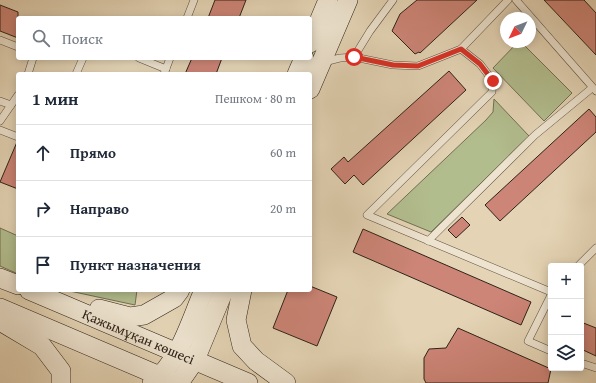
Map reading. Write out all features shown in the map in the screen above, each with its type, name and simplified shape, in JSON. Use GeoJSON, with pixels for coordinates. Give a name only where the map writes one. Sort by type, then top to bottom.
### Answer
{"type":"FeatureCollection","features":[{"type":"Feature","properties":{"kind":"main road"},"geometry":{"type":"LineString","coordinates":[[312,38],[328,0]]}},
{"type":"Feature","properties":{"kind":"main road"},"geometry":{"type":"LineString","coordinates":[[312,57],[348,0]]}},
{"type":"Feature","properties":{"kind":"main road","name":"Қажымұқан көшесі"},"geometry":{"type":"LineString","coordinates":[[0,278],[16,285]]}},
{"type":"Feature","properties":{"kind":"main road","name":"Қажымұқан көшесі"},"geometry":{"type":"LineString","coordinates":[[33,292],[178,352],[248,383]]}},
{"type":"Feature","properties":{"kind":"main road"},"geometry":{"type":"LineString","coordinates":[[37,292],[130,317],[144,315],[174,298],[178,292]]}},
{"type":"Feature","properties":{"kind":"main road"},"geometry":{"type":"LineString","coordinates":[[167,381],[203,292]]}},
{"type":"Feature","properties":{"kind":"main road"},"geometry":{"type":"LineString","coordinates":[[167,381],[195,360],[223,292]]}},
{"type":"Feature","properties":{"kind":"main road"},"geometry":{"type":"LineString","coordinates":[[242,292],[236,320],[242,346],[256,361],[286,383]]}},
{"type":"Feature","properties":{"kind":"main road","name":"Қажымұқан көшесі"},"geometry":{"type":"LineString","coordinates":[[0,308],[167,381]]}},
{"type":"Feature","properties":{"kind":"main road"},"geometry":{"type":"LineString","coordinates":[[0,321],[42,346],[61,371],[60,383]]}},
{"type":"Feature","properties":{"kind":"lane"},"geometry":{"type":"LineString","coordinates":[[188,16],[194,0]]}},
{"type":"Feature","properties":{"kind":"lane"},"geometry":{"type":"LineString","coordinates":[[354,57],[370,31],[393,0]]}},
{"type":"Feature","properties":{"kind":"lane"},"geometry":{"type":"LineString","coordinates":[[307,65],[340,58],[354,57],[393,65],[418,66],[461,49],[508,0]]}},
{"type":"Feature","properties":{"kind":"lane"},"geometry":{"type":"LineString","coordinates":[[428,241],[535,136],[594,89],[516,0]]}},
{"type":"Feature","properties":{"kind":"lane"},"geometry":{"type":"LineString","coordinates":[[0,40],[16,46]]}},
{"type":"Feature","properties":{"kind":"lane"},"geometry":{"type":"LineString","coordinates":[[461,49],[480,64],[493,81],[492,92],[367,215],[548,291]]}},
{"type":"Feature","properties":{"kind":"lane"},"geometry":{"type":"LineString","coordinates":[[29,72],[32,60]]}},
{"type":"Feature","properties":{"kind":"lane"},"geometry":{"type":"LineString","coordinates":[[77,72],[82,60]]}},
{"type":"Feature","properties":{"kind":"lane"},"geometry":{"type":"LineString","coordinates":[[143,60],[165,71],[169,60]]}},
{"type":"Feature","properties":{"kind":"lane"},"geometry":{"type":"LineString","coordinates":[[0,121],[16,98]]}},
{"type":"Feature","properties":{"kind":"lane"},"geometry":{"type":"LineString","coordinates":[[0,101],[11,105]]}},
{"type":"Feature","properties":{"kind":"lane"},"geometry":{"type":"LineString","coordinates":[[0,130],[16,136]]}},
{"type":"Feature","properties":{"kind":"lane"},"geometry":{"type":"LineString","coordinates":[[581,263],[596,248]]}},
{"type":"Feature","properties":{"kind":"lane"},"geometry":{"type":"LineString","coordinates":[[548,350],[528,341],[549,299]]}},
{"type":"Feature","properties":{"kind":"lane"},"geometry":{"type":"LineString","coordinates":[[584,364],[596,368]]}},
{"type":"Feature","properties":{"kind":"green space"},"geometry":{"type":"Polygon","coordinates":[[[512,48],[527,48],[572,93],[544,121],[493,68],[512,48]]]}},
{"type":"Feature","properties":{"kind":"green space"},"geometry":{"type":"Polygon","coordinates":[[[494,99],[529,136],[431,232],[387,214],[486,120],[493,112],[494,99]]]}},
{"type":"Feature","properties":{"kind":"green space"},"geometry":{"type":"Polygon","coordinates":[[[0,228],[16,235],[16,273],[0,266],[0,228]]]}},
{"type":"Feature","properties":{"kind":"green space"},"geometry":{"type":"Polygon","coordinates":[[[74,292],[137,292],[135,305],[74,292]]]}},
{"type":"Feature","properties":{"kind":"building"},"geometry":{"type":"Polygon","coordinates":[[[215,0],[246,0],[240,16],[209,16],[215,0]]]}},
{"type":"Feature","properties":{"kind":"building"},"geometry":{"type":"Polygon","coordinates":[[[417,0],[477,0],[420,53],[415,54],[392,31],[400,14],[417,0]]]}},
{"type":"Feature","properties":{"kind":"building"},"geometry":{"type":"Polygon","coordinates":[[[544,0],[584,0],[596,13],[596,55],[544,0]]]}},
{"type":"Feature","properties":{"kind":"building"},"geometry":{"type":"Polygon","coordinates":[[[0,5],[18,12],[18,16],[16,16],[16,37],[0,31],[0,5]]]}},
{"type":"Feature","properties":{"kind":"building"},"geometry":{"type":"Polygon","coordinates":[[[191,60],[221,60],[217,72],[186,72],[191,60]]]}},
{"type":"Feature","properties":{"kind":"building"},"geometry":{"type":"Polygon","coordinates":[[[449,71],[466,90],[363,185],[354,175],[345,184],[331,169],[344,157],[348,162],[449,71]]]}},
{"type":"Feature","properties":{"kind":"building"},"geometry":{"type":"Polygon","coordinates":[[[589,109],[596,117],[596,132],[500,221],[485,205],[589,109]]]}},
{"type":"Feature","properties":{"kind":"building"},"geometry":{"type":"Polygon","coordinates":[[[16,144],[16,188],[0,182],[16,144]]]}},
{"type":"Feature","properties":{"kind":"building"},"geometry":{"type":"Polygon","coordinates":[[[462,217],[470,225],[456,238],[448,230],[462,217]]]}},
{"type":"Feature","properties":{"kind":"building"},"geometry":{"type":"Polygon","coordinates":[[[363,229],[531,302],[521,325],[353,252],[363,229]]]}},
{"type":"Feature","properties":{"kind":"building"},"geometry":{"type":"Polygon","coordinates":[[[312,287],[337,297],[317,346],[273,328],[287,292],[312,292],[312,287]]]}},
{"type":"Feature","properties":{"kind":"building"},"geometry":{"type":"Polygon","coordinates":[[[584,323],[596,328],[596,356],[584,350],[584,323]]]}},
{"type":"Feature","properties":{"kind":"building"},"geometry":{"type":"Polygon","coordinates":[[[458,328],[548,368],[548,371],[551,371],[548,383],[426,383],[424,379],[424,358],[429,349],[446,348],[458,328]]]}},
{"type":"Feature","properties":{"kind":"route"},"geometry":{"type":"LineString","coordinates":[[354,57],[393,65],[418,66],[461,49],[480,64],[493,81]]}}]}
